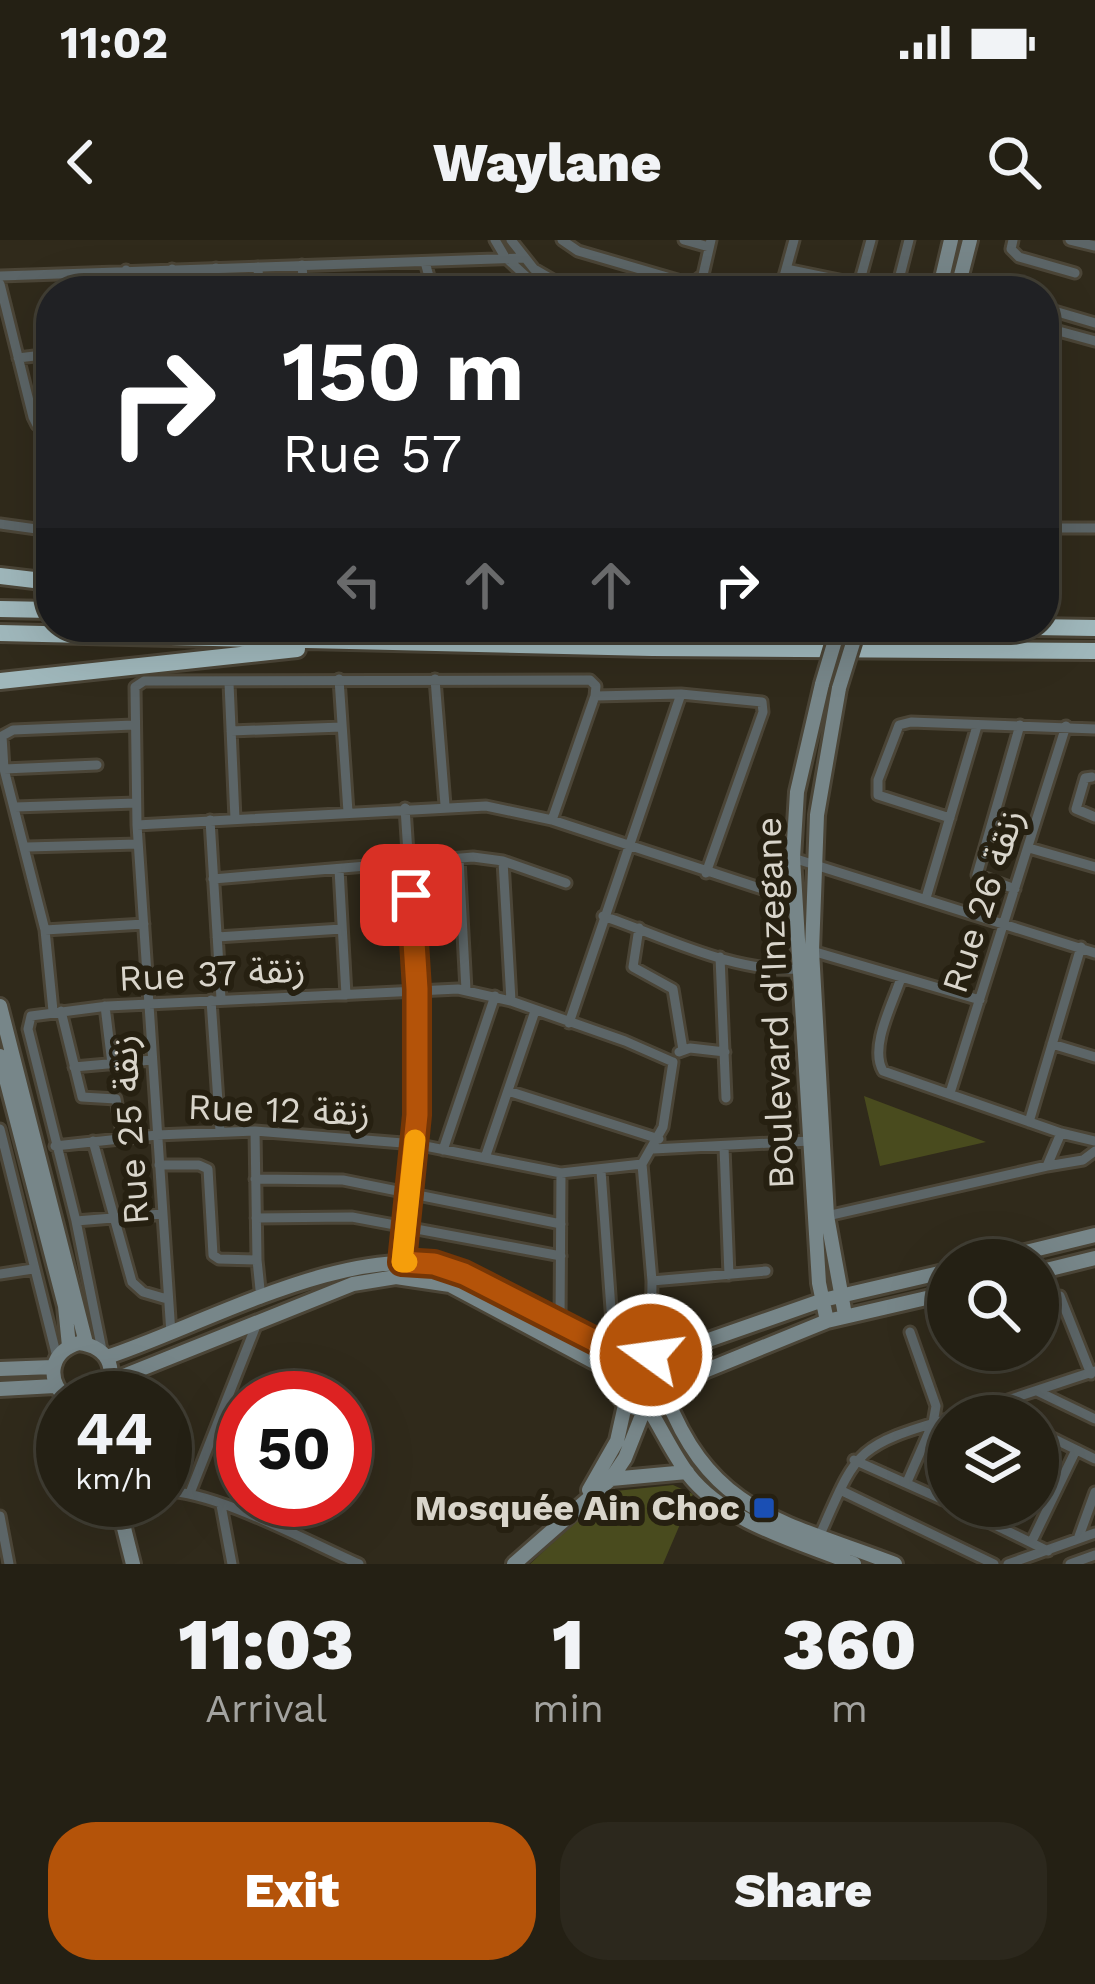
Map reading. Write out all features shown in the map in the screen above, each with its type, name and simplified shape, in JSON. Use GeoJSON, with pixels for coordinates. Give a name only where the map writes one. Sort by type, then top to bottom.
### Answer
{"type":"FeatureCollection","features":[{"type":"Feature","properties":{"kind":"highway"},"geometry":{"type":"LineString","coordinates":[[0,576],[36,580]]}},
{"type":"Feature","properties":{"kind":"highway"},"geometry":{"type":"LineString","coordinates":[[0,609],[36,610]]}},
{"type":"Feature","properties":{"kind":"highway"},"geometry":{"type":"LineString","coordinates":[[1059,627],[1095,628]]}},
{"type":"Feature","properties":{"kind":"highway"},"geometry":{"type":"LineString","coordinates":[[0,633],[36,634]]}},
{"type":"Feature","properties":{"kind":"highway"},"geometry":{"type":"LineString","coordinates":[[310,642],[1095,651]]}},
{"type":"Feature","properties":{"kind":"highway"},"geometry":{"type":"LineString","coordinates":[[0,681],[345,643]]}},
{"type":"Feature","properties":{"kind":"main road"},"geometry":{"type":"LineString","coordinates":[[942,276],[951,240]]}},
{"type":"Feature","properties":{"kind":"main road"},"geometry":{"type":"LineString","coordinates":[[961,276],[970,240]]}},
{"type":"Feature","properties":{"kind":"main road","name":"Boulevard d'Inzegane"},"geometry":{"type":"LineString","coordinates":[[827,1321],[810,1141],[793,858],[797,792],[834,642]]}},
{"type":"Feature","properties":{"kind":"main road","name":"Boulevard d'Inzegane"},"geometry":{"type":"LineString","coordinates":[[845,1316],[827,1216],[812,951],[819,793],[839,688],[853,642]]}},
{"type":"Feature","properties":{"kind":"main road"},"geometry":{"type":"LineString","coordinates":[[0,1006],[86,1343],[104,1354],[108,1371]]}},
{"type":"Feature","properties":{"kind":"main road"},"geometry":{"type":"LineString","coordinates":[[0,1056],[65,1306],[59,1371]]}},
{"type":"Feature","properties":{"kind":"main road"},"geometry":{"type":"LineString","coordinates":[[1059,1243],[1095,1234]]}},
{"type":"Feature","properties":{"kind":"main road"},"geometry":{"type":"LineString","coordinates":[[1059,1267],[1095,1258]]}},
{"type":"Feature","properties":{"kind":"main road"},"geometry":{"type":"LineString","coordinates":[[104,1354],[354,1268],[402,1262],[434,1264],[464,1274],[631,1355],[654,1356],[823,1300],[927,1276]]}},
{"type":"Feature","properties":{"kind":"main road"},"geometry":{"type":"LineString","coordinates":[[136,1371],[353,1284],[396,1276],[450,1286],[615,1373]]}},
{"type":"Feature","properties":{"kind":"main road"},"geometry":{"type":"LineString","coordinates":[[514,1564],[611,1479],[626,1458],[647,1409],[668,1391],[827,1321],[927,1298]]}},
{"type":"Feature","properties":{"kind":"main road"},"geometry":{"type":"LineString","coordinates":[[0,1369],[59,1357],[86,1343]]}},
{"type":"Feature","properties":{"kind":"main road"},"geometry":{"type":"LineString","coordinates":[[631,1355],[615,1373],[615,1390],[626,1405],[647,1409],[687,1472],[734,1513],[895,1564]]}},
{"type":"Feature","properties":{"kind":"main road"},"geometry":{"type":"LineString","coordinates":[[654,1356],[667,1370],[668,1391],[693,1454],[721,1487],[854,1564]]}},
{"type":"Feature","properties":{"kind":"main road"},"geometry":{"type":"LineString","coordinates":[[0,1389],[36,1391]]}},
{"type":"Feature","properties":{"kind":"main road"},"geometry":{"type":"LineString","coordinates":[[582,1500],[617,1441],[626,1405]]}},
{"type":"Feature","properties":{"kind":"main road"},"geometry":{"type":"LineString","coordinates":[[611,1479],[687,1472]]}},
{"type":"Feature","properties":{"kind":"main road"},"geometry":{"type":"LineString","coordinates":[[124,1527],[133,1564]]}},
{"type":"Feature","properties":{"kind":"street"},"geometry":{"type":"LineString","coordinates":[[495,240],[526,276]]}},
{"type":"Feature","properties":{"kind":"street"},"geometry":{"type":"LineString","coordinates":[[511,240],[523,258],[550,276]]}},
{"type":"Feature","properties":{"kind":"street"},"geometry":{"type":"LineString","coordinates":[[562,240],[578,251],[662,276]]}},
{"type":"Feature","properties":{"kind":"street"},"geometry":{"type":"LineString","coordinates":[[684,240],[710,244],[702,276]]}},
{"type":"Feature","properties":{"kind":"street"},"geometry":{"type":"LineString","coordinates":[[784,276],[794,240]]}},
{"type":"Feature","properties":{"kind":"street"},"geometry":{"type":"LineString","coordinates":[[859,276],[871,240]]}},
{"type":"Feature","properties":{"kind":"street"},"geometry":{"type":"LineString","coordinates":[[900,276],[909,240]]}},
{"type":"Feature","properties":{"kind":"street"},"geometry":{"type":"LineString","coordinates":[[1070,240],[1095,246]]}},
{"type":"Feature","properties":{"kind":"street"},"geometry":{"type":"LineString","coordinates":[[1012,244],[1019,256],[1075,273]]}},
{"type":"Feature","properties":{"kind":"street"},"geometry":{"type":"LineString","coordinates":[[50,276],[523,258]]}},
{"type":"Feature","properties":{"kind":"street"},"geometry":{"type":"LineString","coordinates":[[425,262],[429,276]]}},
{"type":"Feature","properties":{"kind":"street"},"geometry":{"type":"LineString","coordinates":[[302,265],[303,276]]}},
{"type":"Feature","properties":{"kind":"street"},"geometry":{"type":"LineString","coordinates":[[258,266],[258,276]]}},
{"type":"Feature","properties":{"kind":"street"},"geometry":{"type":"LineString","coordinates":[[216,268],[216,276]]}},
{"type":"Feature","properties":{"kind":"street"},"geometry":{"type":"LineString","coordinates":[[172,269],[172,276]]}},
{"type":"Feature","properties":{"kind":"street"},"geometry":{"type":"LineString","coordinates":[[786,269],[824,276]]}},
{"type":"Feature","properties":{"kind":"street"},"geometry":{"type":"LineString","coordinates":[[125,270],[125,276]]}},
{"type":"Feature","properties":{"kind":"street"},"geometry":{"type":"LineString","coordinates":[[36,277],[0,280],[36,423]]}},
{"type":"Feature","properties":{"kind":"street"},"geometry":{"type":"LineString","coordinates":[[1059,312],[1095,322]]}},
{"type":"Feature","properties":{"kind":"street"},"geometry":{"type":"LineString","coordinates":[[1059,331],[1095,341]]}},
{"type":"Feature","properties":{"kind":"street"},"geometry":{"type":"LineString","coordinates":[[18,358],[36,356]]}},
{"type":"Feature","properties":{"kind":"street"},"geometry":{"type":"LineString","coordinates":[[0,524],[36,529]]}},
{"type":"Feature","properties":{"kind":"street"},"geometry":{"type":"LineString","coordinates":[[1059,528],[1095,529]]}},
{"type":"Feature","properties":{"kind":"street"},"geometry":{"type":"LineString","coordinates":[[435,679],[445,805]]}},
{"type":"Feature","properties":{"kind":"street"},"geometry":{"type":"LineString","coordinates":[[339,680],[348,812]]}},
{"type":"Feature","properties":{"kind":"street","name":"Rue 25 زنقة"},"geometry":{"type":"LineString","coordinates":[[171,1334],[133,706],[135,687],[144,681],[229,683]]}},
{"type":"Feature","properties":{"kind":"street"},"geometry":{"type":"LineString","coordinates":[[235,819],[229,683],[593,681],[596,695],[552,820]]}},
{"type":"Feature","properties":{"kind":"street"},"geometry":{"type":"LineString","coordinates":[[596,695],[681,694],[762,702],[764,712],[706,873]]}},
{"type":"Feature","properties":{"kind":"street"},"geometry":{"type":"LineString","coordinates":[[569,1023],[681,694]]}},
{"type":"Feature","properties":{"kind":"street"},"geometry":{"type":"LineString","coordinates":[[950,818],[880,797],[876,791],[893,736],[903,723],[1095,729]]}},
{"type":"Feature","properties":{"kind":"street"},"geometry":{"type":"LineString","coordinates":[[123,1138],[116,1099],[82,1097],[57,1011],[45,930],[4,769],[1,739],[6,732],[133,725]]}},
{"type":"Feature","properties":{"kind":"street"},"geometry":{"type":"LineString","coordinates":[[1015,889],[977,875],[1020,725]]}},
{"type":"Feature","properties":{"kind":"street"},"geometry":{"type":"LineString","coordinates":[[926,898],[976,726]]}},
{"type":"Feature","properties":{"kind":"street","name":"Rue 26 زنقة"},"geometry":{"type":"LineString","coordinates":[[950,1093],[1066,726]]}},
{"type":"Feature","properties":{"kind":"street"},"geometry":{"type":"LineString","coordinates":[[231,731],[342,727]]}},
{"type":"Feature","properties":{"kind":"street"},"geometry":{"type":"LineString","coordinates":[[4,769],[97,764]]}},
{"type":"Feature","properties":{"kind":"street"},"geometry":{"type":"LineString","coordinates":[[1094,773],[1085,778],[1076,808],[1095,817]]}},
{"type":"Feature","properties":{"kind":"street"},"geometry":{"type":"LineString","coordinates":[[15,807],[136,803]]}},
{"type":"Feature","properties":{"kind":"street"},"geometry":{"type":"LineString","coordinates":[[137,825],[486,806],[552,820],[813,904]]}},
{"type":"Feature","properties":{"kind":"street"},"geometry":{"type":"LineString","coordinates":[[402,1262],[415,1144],[417,989],[405,808]]}},
{"type":"Feature","properties":{"kind":"street"},"geometry":{"type":"LineString","coordinates":[[210,820],[220,1131]]}},
{"type":"Feature","properties":{"kind":"street"},"geometry":{"type":"LineString","coordinates":[[27,848],[138,844]]}},
{"type":"Feature","properties":{"kind":"street"},"geometry":{"type":"LineString","coordinates":[[1029,848],[1095,867]]}},
{"type":"Feature","properties":{"kind":"street"},"geometry":{"type":"LineString","coordinates":[[793,858],[1095,952]]}},
{"type":"Feature","properties":{"kind":"street"},"geometry":{"type":"LineString","coordinates":[[459,859],[466,990]]}},
{"type":"Feature","properties":{"kind":"street"},"geometry":{"type":"LineString","coordinates":[[213,879],[459,859],[502,861],[566,883]]}},
{"type":"Feature","properties":{"kind":"street"},"geometry":{"type":"LineString","coordinates":[[502,861],[511,1001]]}},
{"type":"Feature","properties":{"kind":"street"},"geometry":{"type":"LineString","coordinates":[[339,869],[346,994]]}},
{"type":"Feature","properties":{"kind":"street"},"geometry":{"type":"LineString","coordinates":[[603,916],[720,957],[767,969],[800,969]]}},
{"type":"Feature","properties":{"kind":"street"},"geometry":{"type":"LineString","coordinates":[[45,930],[144,924]]}},
{"type":"Feature","properties":{"kind":"street"},"geometry":{"type":"LineString","coordinates":[[639,928],[631,963],[673,989],[683,1049],[673,1062],[656,1144],[642,1164],[654,1356]]}},
{"type":"Feature","properties":{"kind":"street"},"geometry":{"type":"LineString","coordinates":[[217,937],[342,929]]}},
{"type":"Feature","properties":{"kind":"street"},"geometry":{"type":"LineString","coordinates":[[1029,1122],[1081,947]]}},
{"type":"Feature","properties":{"kind":"street"},"geometry":{"type":"LineString","coordinates":[[812,951],[980,1000]]}},
{"type":"Feature","properties":{"kind":"street"},"geometry":{"type":"LineString","coordinates":[[720,957],[725,1098]]}},
{"type":"Feature","properties":{"kind":"street"},"geometry":{"type":"LineString","coordinates":[[902,978],[879,1047],[877,1062],[883,1071],[1095,1141]]}},
{"type":"Feature","properties":{"kind":"street","name":"Rue 37 زنقة"},"geometry":{"type":"LineString","coordinates":[[55,1146],[28,1029],[31,1016],[57,1011],[466,990],[511,1001],[673,1062]]}},
{"type":"Feature","properties":{"kind":"street"},"geometry":{"type":"LineString","coordinates":[[443,1150],[495,996]]}},
{"type":"Feature","properties":{"kind":"street"},"geometry":{"type":"LineString","coordinates":[[105,1006],[112,1064]]}},
{"type":"Feature","properties":{"kind":"street"},"geometry":{"type":"LineString","coordinates":[[485,1159],[535,1011]]}},
{"type":"Feature","properties":{"kind":"street"},"geometry":{"type":"LineString","coordinates":[[1052,1044],[1095,1057]]}},
{"type":"Feature","properties":{"kind":"street"},"geometry":{"type":"LineString","coordinates":[[683,1049],[725,1052]]}},
{"type":"Feature","properties":{"kind":"street"},"geometry":{"type":"LineString","coordinates":[[74,1066],[152,1060]]}},
{"type":"Feature","properties":{"kind":"street"},"geometry":{"type":"LineString","coordinates":[[508,1091],[656,1144],[724,1147],[810,1141]]}},
{"type":"Feature","properties":{"kind":"street"},"geometry":{"type":"LineString","coordinates":[[0,1129],[59,1357]]}},
{"type":"Feature","properties":{"kind":"street"},"geometry":{"type":"LineString","coordinates":[[255,1131],[261,1299]]}},
{"type":"Feature","properties":{"kind":"street","name":"Rue 12 زنقة"},"geometry":{"type":"LineString","coordinates":[[55,1146],[255,1131],[415,1144],[561,1173],[642,1164]]}},
{"type":"Feature","properties":{"kind":"street"},"geometry":{"type":"LineString","coordinates":[[1047,1166],[1061,1133]]}},
{"type":"Feature","properties":{"kind":"street"},"geometry":{"type":"LineString","coordinates":[[93,1141],[132,1282],[143,1292],[166,1299]]}},
{"type":"Feature","properties":{"kind":"street"},"geometry":{"type":"LineString","coordinates":[[55,1146],[104,1354]]}},
{"type":"Feature","properties":{"kind":"street"},"geometry":{"type":"LineString","coordinates":[[724,1147],[729,1275]]}},
{"type":"Feature","properties":{"kind":"street"},"geometry":{"type":"LineString","coordinates":[[827,1216],[1083,1160],[1095,1151]]}},
{"type":"Feature","properties":{"kind":"street"},"geometry":{"type":"LineString","coordinates":[[159,1166],[208,1169],[213,1255],[257,1260]]}},
{"type":"Feature","properties":{"kind":"street"},"geometry":{"type":"LineString","coordinates":[[601,1171],[612,1323]]}},
{"type":"Feature","properties":{"kind":"street"},"geometry":{"type":"LineString","coordinates":[[560,1323],[561,1173]]}},
{"type":"Feature","properties":{"kind":"street"},"geometry":{"type":"LineString","coordinates":[[254,1179],[343,1180],[561,1224]]}},
{"type":"Feature","properties":{"kind":"street"},"geometry":{"type":"LineString","coordinates":[[76,1222],[162,1214]]}},
{"type":"Feature","properties":{"kind":"street"},"geometry":{"type":"LineString","coordinates":[[256,1218],[332,1215],[561,1256]]}},
{"type":"Feature","properties":{"kind":"street"},"geometry":{"type":"LineString","coordinates":[[0,1274],[33,1268]]}},
{"type":"Feature","properties":{"kind":"street"},"geometry":{"type":"LineString","coordinates":[[652,1281],[766,1271]]}},
{"type":"Feature","properties":{"kind":"street"},"geometry":{"type":"LineString","coordinates":[[1026,1395],[1093,1373],[1060,1296]]}},
{"type":"Feature","properties":{"kind":"street"},"geometry":{"type":"LineString","coordinates":[[192,1488],[257,1323]]}},
{"type":"Feature","properties":{"kind":"street"},"geometry":{"type":"LineString","coordinates":[[910,1332],[932,1395]]}},
{"type":"Feature","properties":{"kind":"street"},"geometry":{"type":"LineString","coordinates":[[1037,1391],[1095,1419]]}},
{"type":"Feature","properties":{"kind":"street"},"geometry":{"type":"LineString","coordinates":[[817,1541],[854,1460],[874,1445],[927,1426]]}},
{"type":"Feature","properties":{"kind":"street"},"geometry":{"type":"LineString","coordinates":[[907,1482],[927,1437]]}},
{"type":"Feature","properties":{"kind":"street"},"geometry":{"type":"LineString","coordinates":[[1059,1442],[1095,1459]]}},
{"type":"Feature","properties":{"kind":"street"},"geometry":{"type":"LineString","coordinates":[[1032,1541],[1076,1450]]}},
{"type":"Feature","properties":{"kind":"street"},"geometry":{"type":"LineString","coordinates":[[854,1460],[927,1492]]}},
{"type":"Feature","properties":{"kind":"street"},"geometry":{"type":"LineString","coordinates":[[840,1490],[994,1564]]}},
{"type":"Feature","properties":{"kind":"street"},"geometry":{"type":"LineString","coordinates":[[1078,1539],[1095,1492]]}},
{"type":"Feature","properties":{"kind":"street"},"geometry":{"type":"LineString","coordinates":[[0,1516],[10,1564]]}},
{"type":"Feature","properties":{"kind":"street"},"geometry":{"type":"LineString","coordinates":[[225,1527],[232,1564]]}},
{"type":"Feature","properties":{"kind":"street"},"geometry":{"type":"LineString","coordinates":[[272,1527],[359,1564]]}},
{"type":"Feature","properties":{"kind":"street"},"geometry":{"type":"LineString","coordinates":[[1004,1528],[1048,1551]]}},
{"type":"Feature","properties":{"kind":"street"},"geometry":{"type":"LineString","coordinates":[[1008,1564],[1095,1533]]}},
{"type":"Feature","properties":{"kind":"street"},"geometry":{"type":"LineString","coordinates":[[1075,1563],[1095,1555]]}},
{"type":"Feature","properties":{"kind":"green space"},"geometry":{"type":"Polygon","coordinates":[[[864,1096],[986,1142],[880,1166],[864,1096]]]}},
{"type":"Feature","properties":{"kind":"green space"},"geometry":{"type":"Polygon","coordinates":[[[673,1485],[693,1494],[663,1564],[530,1564],[606,1492],[673,1485]]]}},
{"type":"Feature","properties":{"kind":"slow traffic"},"geometry":{"type":"LineString","coordinates":[[407,1262],[402,1262],[404,1227],[415,1140]]}},
{"type":"Feature","properties":{"kind":"place","name":"Mosquée Ain Choc"},"geometry":{"type":"Point","coordinates":[764,1508]}},
{"type":"Feature","properties":{"kind":"route"},"geometry":{"type":"LineString","coordinates":[[411,895],[417,1115],[402,1262],[434,1264],[464,1274],[601,1344],[631,1355],[651,1355]]}}]}
